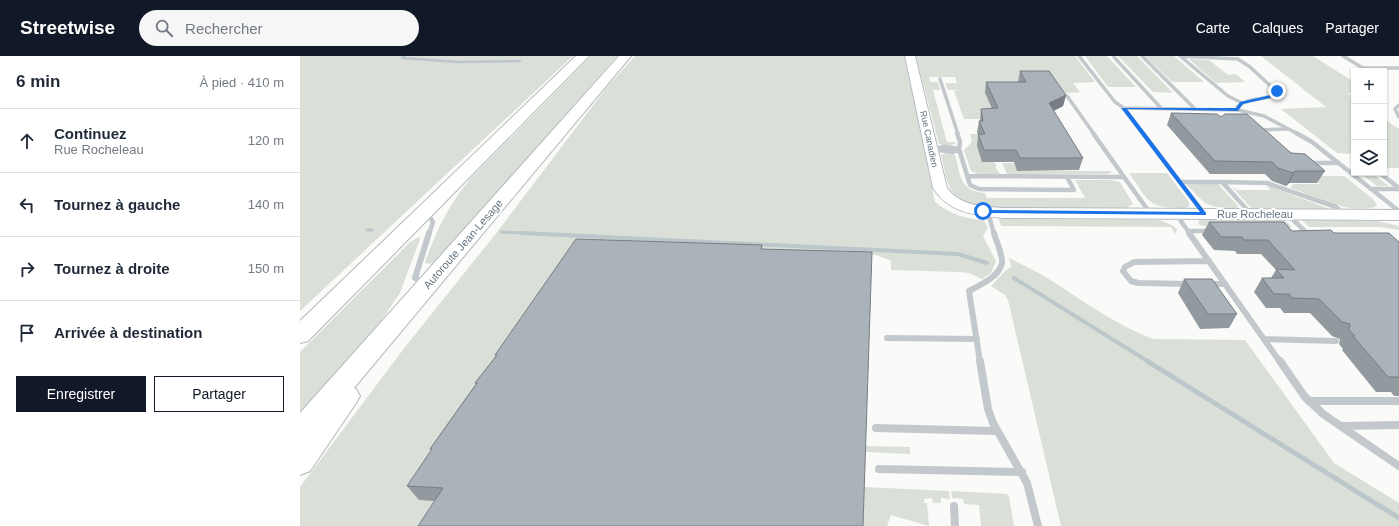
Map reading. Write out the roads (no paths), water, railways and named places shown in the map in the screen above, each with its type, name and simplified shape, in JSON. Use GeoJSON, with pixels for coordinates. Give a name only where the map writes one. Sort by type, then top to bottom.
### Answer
{"type":"FeatureCollection","features":[{"type":"Feature","properties":{"kind":"highway"},"geometry":{"type":"LineString","coordinates":[[300,335],[583,56]]}},
{"type":"Feature","properties":{"kind":"highway","name":"Autoroute Jean-Lesage"},"geometry":{"type":"LineString","coordinates":[[300,432],[625,56]]}},
{"type":"Feature","properties":{"kind":"highway"},"geometry":{"type":"LineString","coordinates":[[300,462],[429,284]]}},
{"type":"Feature","properties":{"kind":"street","name":"Rue Canadien"},"geometry":{"type":"LineString","coordinates":[[910,56],[933,149],[938,184],[942,192],[951,200],[968,208]]}},
{"type":"Feature","properties":{"kind":"street","name":"Rue Rocheleau"},"geometry":{"type":"LineString","coordinates":[[968,208],[988,212],[1399,215]]}},
{"type":"Feature","properties":{"kind":"lane"},"geometry":{"type":"LineString","coordinates":[[1079,56],[1115,102],[1124,108],[1204,214]]}},
{"type":"Feature","properties":{"kind":"lane"},"geometry":{"type":"LineString","coordinates":[[1142,56],[1195,109]]}},
{"type":"Feature","properties":{"kind":"lane"},"geometry":{"type":"LineString","coordinates":[[1180,56],[1228,96],[1242,103]]}},
{"type":"Feature","properties":{"kind":"lane"},"geometry":{"type":"LineString","coordinates":[[1180,56],[1238,58],[1278,93],[1273,96],[1242,103],[1237,107],[1238,110]]}},
{"type":"Feature","properties":{"kind":"lane"},"geometry":{"type":"LineString","coordinates":[[1343,56],[1364,68],[1399,68]]}},
{"type":"Feature","properties":{"kind":"lane"},"geometry":{"type":"LineString","coordinates":[[1114,57],[1162,108]]}},
{"type":"Feature","properties":{"kind":"lane"},"geometry":{"type":"LineString","coordinates":[[940,79],[960,142],[959,149],[970,185],[979,189],[1074,190],[1067,177]]}},
{"type":"Feature","properties":{"kind":"lane"},"geometry":{"type":"LineString","coordinates":[[1067,96],[1150,213]]}},
{"type":"Feature","properties":{"kind":"lane"},"geometry":{"type":"LineString","coordinates":[[1399,105],[1395,109],[1399,117]]}},
{"type":"Feature","properties":{"kind":"lane"},"geometry":{"type":"LineString","coordinates":[[1124,108],[1238,110],[1264,116],[1312,142],[1399,211]]}},
{"type":"Feature","properties":{"kind":"lane"},"geometry":{"type":"LineString","coordinates":[[1201,109],[1208,116]]}},
{"type":"Feature","properties":{"kind":"lane"},"geometry":{"type":"LineString","coordinates":[[1264,134],[1259,129],[1288,129]]}},
{"type":"Feature","properties":{"kind":"lane"},"geometry":{"type":"LineString","coordinates":[[933,149],[948,152],[959,149]]}},
{"type":"Feature","properties":{"kind":"lane"},"geometry":{"type":"LineString","coordinates":[[1304,162],[1338,163]]}},
{"type":"Feature","properties":{"kind":"lane"},"geometry":{"type":"LineString","coordinates":[[967,176],[1124,177]]}},
{"type":"Feature","properties":{"kind":"lane"},"geometry":{"type":"LineString","coordinates":[[1384,176],[1399,188]]}},
{"type":"Feature","properties":{"kind":"lane"},"geometry":{"type":"LineString","coordinates":[[1180,182],[1267,183],[1336,207],[1346,214]]}},
{"type":"Feature","properties":{"kind":"lane"},"geometry":{"type":"LineString","coordinates":[[1222,182],[1251,214]]}},
{"type":"Feature","properties":{"kind":"lane"},"geometry":{"type":"LineString","coordinates":[[1371,189],[1399,188]]}},
{"type":"Feature","properties":{"kind":"lane"},"geometry":{"type":"LineString","coordinates":[[988,212],[1002,262],[995,275],[969,291],[988,409],[997,431],[1022,472],[1031,495],[1038,526]]}},
{"type":"Feature","properties":{"kind":"lane"},"geometry":{"type":"LineString","coordinates":[[1176,214],[1309,400],[1342,426],[1399,466]]}},
{"type":"Feature","properties":{"kind":"lane"},"geometry":{"type":"LineString","coordinates":[[1287,214],[1307,235],[1317,235]]}},
{"type":"Feature","properties":{"kind":"lane"},"geometry":{"type":"LineString","coordinates":[[421,216],[429,216],[433,222],[415,278],[421,283],[429,284]]}},
{"type":"Feature","properties":{"kind":"lane"},"geometry":{"type":"LineString","coordinates":[[1188,231],[1215,232]]}},
{"type":"Feature","properties":{"kind":"lane"},"geometry":{"type":"LineString","coordinates":[[1297,232],[1304,232]]}},
{"type":"Feature","properties":{"kind":"lane"},"geometry":{"type":"LineString","coordinates":[[1195,284],[1138,283],[1131,281],[1123,271],[1124,267],[1134,262],[1209,261]]}},
{"type":"Feature","properties":{"kind":"lane"},"geometry":{"type":"LineString","coordinates":[[1203,284],[1226,284]]}},
{"type":"Feature","properties":{"kind":"lane"},"geometry":{"type":"LineString","coordinates":[[887,338],[977,339]]}},
{"type":"Feature","properties":{"kind":"lane"},"geometry":{"type":"LineString","coordinates":[[1264,339],[1336,340]]}},
{"type":"Feature","properties":{"kind":"lane"},"geometry":{"type":"LineString","coordinates":[[1309,400],[1399,402]]}},
{"type":"Feature","properties":{"kind":"lane"},"geometry":{"type":"LineString","coordinates":[[1342,426],[1399,425]]}},
{"type":"Feature","properties":{"kind":"lane"},"geometry":{"type":"LineString","coordinates":[[876,428],[997,431]]}},
{"type":"Feature","properties":{"kind":"lane"},"geometry":{"type":"LineString","coordinates":[[879,470],[1022,472]]}},
{"type":"Feature","properties":{"kind":"lane"},"geometry":{"type":"LineString","coordinates":[[954,506],[955,526]]}},
{"type":"Feature","properties":{"kind":"waterway"},"geometry":{"type":"LineString","coordinates":[[405,56],[402,58],[458,62],[520,61]]}},
{"type":"Feature","properties":{"kind":"waterway"},"geometry":{"type":"LineString","coordinates":[[367,230],[372,230]]}},
{"type":"Feature","properties":{"kind":"waterway"},"geometry":{"type":"LineString","coordinates":[[501,232],[522,233]]}},
{"type":"Feature","properties":{"kind":"waterway"},"geometry":{"type":"LineString","coordinates":[[522,233],[543,234]]}},
{"type":"Feature","properties":{"kind":"waterway"},"geometry":{"type":"LineString","coordinates":[[522,233],[958,254],[987,263]]}},
{"type":"Feature","properties":{"kind":"waterway"},"geometry":{"type":"LineString","coordinates":[[1014,278],[1149,362]]}},
{"type":"Feature","properties":{"kind":"waterway"},"geometry":{"type":"LineString","coordinates":[[1147,361],[1399,518]]}}]}
